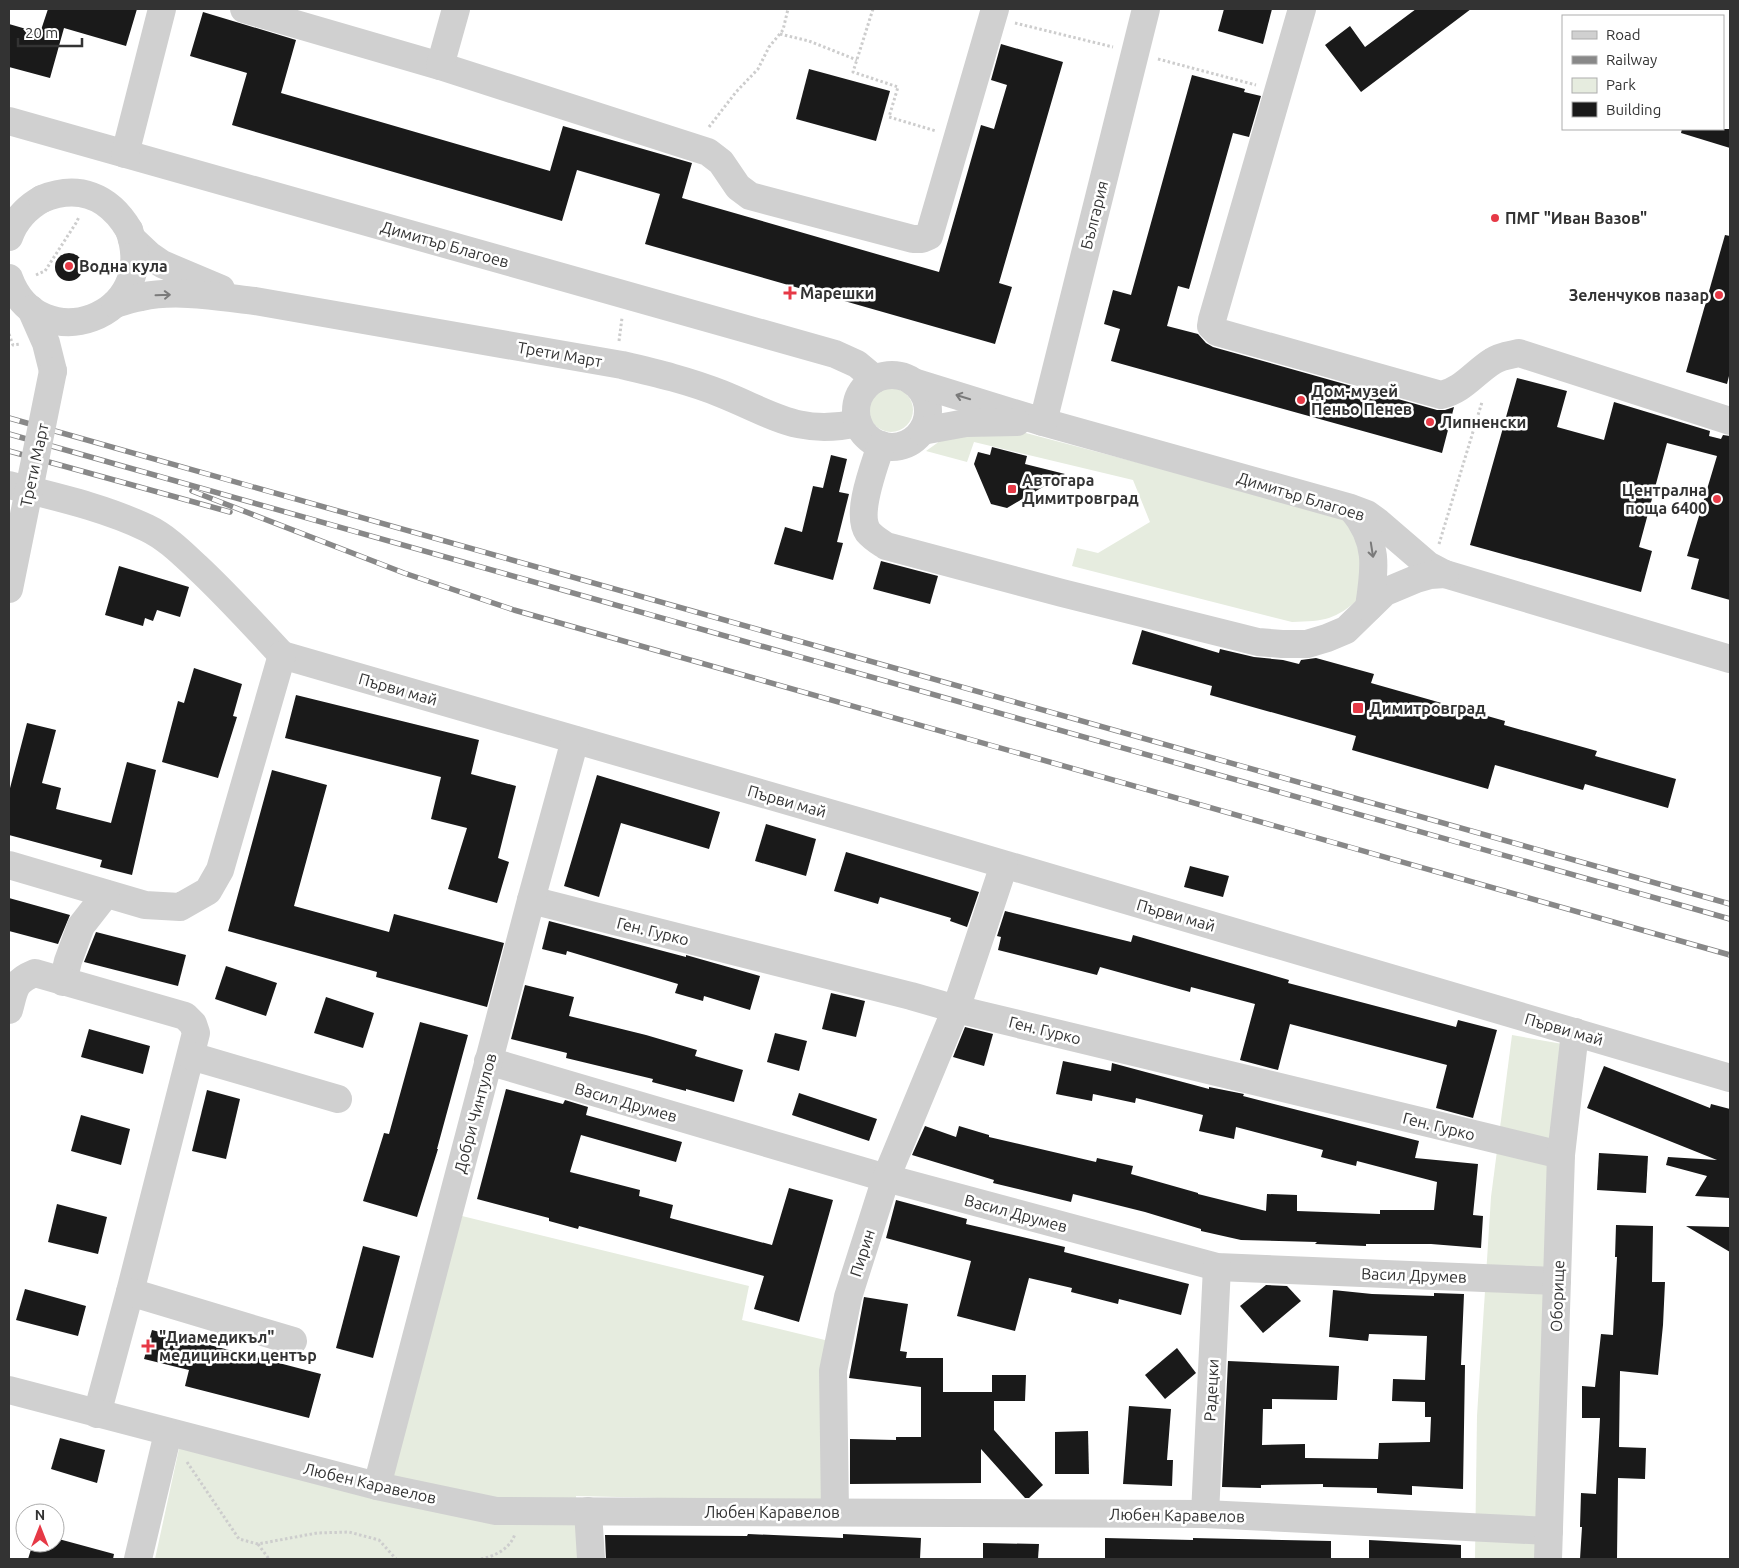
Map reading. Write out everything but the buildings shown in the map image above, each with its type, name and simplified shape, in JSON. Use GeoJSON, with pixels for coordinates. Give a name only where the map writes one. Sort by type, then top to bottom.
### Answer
{"type":"FeatureCollection","features":[{"type":"Feature","properties":{"kind":"street"},"geometry":{"type":"LineString","coordinates":[[125,154],[162,9]]}},
{"type":"Feature","properties":{"kind":"street"},"geometry":{"type":"LineString","coordinates":[[440,66],[456,9]]}},
{"type":"Feature","properties":{"kind":"street"},"geometry":{"type":"LineString","coordinates":[[256,10],[440,66],[708,152],[721,162],[738,187],[750,196],[913,239],[922,239],[929,236],[995,9]]}},
{"type":"Feature","properties":{"kind":"street","name":"България"},"geometry":{"type":"LineString","coordinates":[[1043,422],[1146,9]]}},
{"type":"Feature","properties":{"kind":"street"},"geometry":{"type":"LineString","coordinates":[[1302,9],[1214,310],[1211,326],[1217,332],[1441,395],[1450,393],[1494,360],[1506,355],[1519,353],[1730,421]]}},
{"type":"Feature","properties":{"kind":"street","name":"Димитър Благоев"},"geometry":{"type":"LineString","coordinates":[[9,121],[835,354],[857,364],[875,379]]}},
{"type":"Feature","properties":{"kind":"street","name":"Трети Март"},"geometry":{"type":"LineString","coordinates":[[28,206],[56,194],[72,193],[92,196],[117,212],[131,234],[149,255],[162,264],[197,280],[255,302]]}},
{"type":"Feature","properties":{"kind":"street"},"geometry":{"type":"LineString","coordinates":[[9,237],[28,206]]}},
{"type":"Feature","properties":{"kind":"street"},"geometry":{"type":"LineString","coordinates":[[9,278],[20,297],[32,309],[46,317],[62,321],[87,320],[102,314],[115,304],[126,290],[133,274],[135,257],[131,234]]}},
{"type":"Feature","properties":{"kind":"street","name":"Трети Март"},"geometry":{"type":"LineString","coordinates":[[115,304],[143,296],[166,294],[207,295],[255,302],[616,363],[677,378],[790,423],[819,428],[833,428],[858,423]]}},
{"type":"Feature","properties":{"kind":"street","name":"Трети Март"},"geometry":{"type":"LineString","coordinates":[[32,309],[46,343],[54,371]]}},
{"type":"Feature","properties":{"kind":"street","name":"Трети Март"},"geometry":{"type":"LineString","coordinates":[[9,589],[54,371],[72,337],[87,320]]}},
{"type":"Feature","properties":{"kind":"street"},"geometry":{"type":"LineString","coordinates":[[890,375],[900,376],[914,382],[922,392],[928,405],[927,418],[922,431],[907,444],[894,447],[881,445],[869,439],[860,429],[856,413],[858,398],[863,389],[875,379],[890,375]]}},
{"type":"Feature","properties":{"kind":"street","name":"Димитър Благоев"},"geometry":{"type":"LineString","coordinates":[[914,382],[1043,422],[1351,508],[1367,514],[1378,522],[1428,565],[1443,562],[1730,658]]}},
{"type":"Feature","properties":{"kind":"street"},"geometry":{"type":"LineString","coordinates":[[922,431],[966,423],[1043,422]]}},
{"type":"Feature","properties":{"kind":"street"},"geometry":{"type":"LineString","coordinates":[[881,445],[868,491],[864,520],[867,530],[875,539],[886,546],[1062,593],[1258,642],[1307,644],[1346,630],[1385,592],[1430,575],[1443,562]]}},
{"type":"Feature","properties":{"kind":"street"},"geometry":{"type":"LineString","coordinates":[[9,485],[100,508],[148,528],[173,545],[208,577],[234,602],[282,655],[220,870],[208,890],[180,907],[146,906],[9,865]]}},
{"type":"Feature","properties":{"kind":"street"},"geometry":{"type":"LineString","coordinates":[[1351,508],[1362,521],[1373,550],[1373,582],[1369,607]]}},
{"type":"Feature","properties":{"kind":"street","name":"Първи май"},"geometry":{"type":"LineString","coordinates":[[282,655],[1730,1078]]}},
{"type":"Feature","properties":{"kind":"street","name":"Добри Чинтулов"},"geometry":{"type":"LineString","coordinates":[[377,1486],[488,1061],[575,740]]}},
{"type":"Feature","properties":{"kind":"street","name":"Пирин"},"geometry":{"type":"LineString","coordinates":[[835,1512],[833,1371],[848,1297],[886,1178],[956,1009],[1004,865]]}},
{"type":"Feature","properties":{"kind":"street"},"geometry":{"type":"LineString","coordinates":[[63,982],[68,961],[81,926],[106,894]]}},
{"type":"Feature","properties":{"kind":"street","name":"Ген. Гурко"},"geometry":{"type":"LineString","coordinates":[[531,900],[902,993],[956,1009],[1561,1155]]}},
{"type":"Feature","properties":{"kind":"street"},"geometry":{"type":"LineString","coordinates":[[9,1010],[16,986],[21,979],[35,973],[185,1016],[193,1024],[196,1033],[97,1414]]}},
{"type":"Feature","properties":{"kind":"street","name":"Оборище"},"geometry":{"type":"LineString","coordinates":[[1548,1559],[1561,1155],[1575,1032]]}},
{"type":"Feature","properties":{"kind":"street"},"geometry":{"type":"LineString","coordinates":[[190,1056],[338,1099]]}},
{"type":"Feature","properties":{"kind":"street","name":"Васил Друмев"},"geometry":{"type":"LineString","coordinates":[[488,1061],[886,1178],[1217,1266],[1557,1281]]}},
{"type":"Feature","properties":{"kind":"street","name":"Радецки"},"geometry":{"type":"LineString","coordinates":[[1205,1514],[1217,1266]]}},
{"type":"Feature","properties":{"kind":"street"},"geometry":{"type":"LineString","coordinates":[[130,1292],[293,1341]]}},
{"type":"Feature","properties":{"kind":"street","name":"Любен Каравелов"},"geometry":{"type":"LineString","coordinates":[[9,1390],[377,1486],[496,1510],[1205,1514],[1549,1531]]}},
{"type":"Feature","properties":{"kind":"street"},"geometry":{"type":"LineString","coordinates":[[138,1559],[168,1433]]}},
{"type":"Feature","properties":{"kind":"street"},"geometry":{"type":"LineString","coordinates":[[588,1511],[591,1559]]}},
{"type":"Feature","properties":{"kind":"path"},"geometry":{"type":"LineString","coordinates":[[694,148],[736,92],[758,69],[769,48],[783,30],[788,9]]}},
{"type":"Feature","properties":{"kind":"path"},"geometry":{"type":"LineString","coordinates":[[872,9],[853,72],[898,87],[889,117],[958,138]]}},
{"type":"Feature","properties":{"kind":"path"},"geometry":{"type":"LineString","coordinates":[[780,34],[809,41],[857,60]]}},
{"type":"Feature","properties":{"kind":"path"},"geometry":{"type":"LineString","coordinates":[[616,363],[625,295]]}},
{"type":"Feature","properties":{"kind":"path"},"geometry":{"type":"LineString","coordinates":[[1443,562],[1439,544],[1483,397]]}},
{"type":"Feature","properties":{"kind":"path"},"geometry":{"type":"LineString","coordinates":[[168,1433],[239,1539],[258,1544],[317,1533],[348,1532],[379,1540],[396,1559]]}},
{"type":"Feature","properties":{"kind":"path"},"geometry":{"type":"LineString","coordinates":[[481,1559],[495,1558],[513,1541],[525,1510]]}},
{"type":"Feature","properties":{"kind":"path"},"geometry":{"type":"LineString","coordinates":[[258,1544],[269,1559]]}},
{"type":"Feature","properties":{"kind":"green space"},"geometry":{"type":"Polygon","coordinates":[[[891,388],[903,392],[909,398],[913,410],[909,422],[903,428],[891,432],[879,428],[873,422],[869,410],[873,398],[879,392],[891,388]]]}},
{"type":"Feature","properties":{"kind":"green space"},"geometry":{"type":"Polygon","coordinates":[[[1022,432],[1348,518],[1360,531],[1360,598],[1343,611],[1329,618],[1292,622],[1072,566],[1077,548],[1098,553],[1150,522],[1133,480],[974,442],[967,462],[926,451],[947,436],[1022,432]]]}},
{"type":"Feature","properties":{"kind":"green space"},"geometry":{"type":"Polygon","coordinates":[[[1512,1035],[1574,1046],[1547,1559],[1475,1559],[1477,1416],[1491,1197],[1512,1035]]]}},
{"type":"Feature","properties":{"kind":"green space"},"geometry":{"type":"Polygon","coordinates":[[[462,1216],[749,1286],[742,1320],[829,1341],[822,1502],[576,1496],[580,1559],[155,1559],[180,1444],[381,1497],[462,1216]]]}},
{"type":"Feature","properties":{"kind":"railway"},"geometry":{"type":"LineString","coordinates":[[9,418],[1730,904]]}},
{"type":"Feature","properties":{"kind":"railway"},"geometry":{"type":"LineString","coordinates":[[9,434],[1730,919]]}},
{"type":"Feature","properties":{"kind":"railway"},"geometry":{"type":"LineString","coordinates":[[9,451],[230,512]]}},
{"type":"Feature","properties":{"kind":"railway"},"geometry":{"type":"LineString","coordinates":[[192,491],[404,573],[514,610],[1730,955]]}},
{"type":"Feature","properties":{"kind":"place","name":"ПМГ \"Иван Вазов\""},"geometry":{"type":"Point","coordinates":[1495,218]}},
{"type":"Feature","properties":{"kind":"place","name":"Водна кула"},"geometry":{"type":"Point","coordinates":[69,266]}},
{"type":"Feature","properties":{"kind":"place","name":"Марешки"},"geometry":{"type":"Point","coordinates":[790,293]}},
{"type":"Feature","properties":{"kind":"place","name":"Зеленчуков пазар"},"geometry":{"type":"Point","coordinates":[1719,295]}},
{"type":"Feature","properties":{"kind":"place","name":"Дом-музей Пеньо Пенев"},"geometry":{"type":"Point","coordinates":[1301,400]}},
{"type":"Feature","properties":{"kind":"place","name":"Липненски"},"geometry":{"type":"Point","coordinates":[1430,422]}},
{"type":"Feature","properties":{"kind":"place","name":"Автогара Димитровград"},"geometry":{"type":"Point","coordinates":[1012,489]}},
{"type":"Feature","properties":{"kind":"place","name":"Централна поща 6400"},"geometry":{"type":"Point","coordinates":[1717,499]}},
{"type":"Feature","properties":{"kind":"place","name":"Димитровград"},"geometry":{"type":"Point","coordinates":[1358,708]}},
{"type":"Feature","properties":{"kind":"place","name":"\"Диамедикъл\" медицински център"},"geometry":{"type":"Point","coordinates":[148,1346]}}]}
